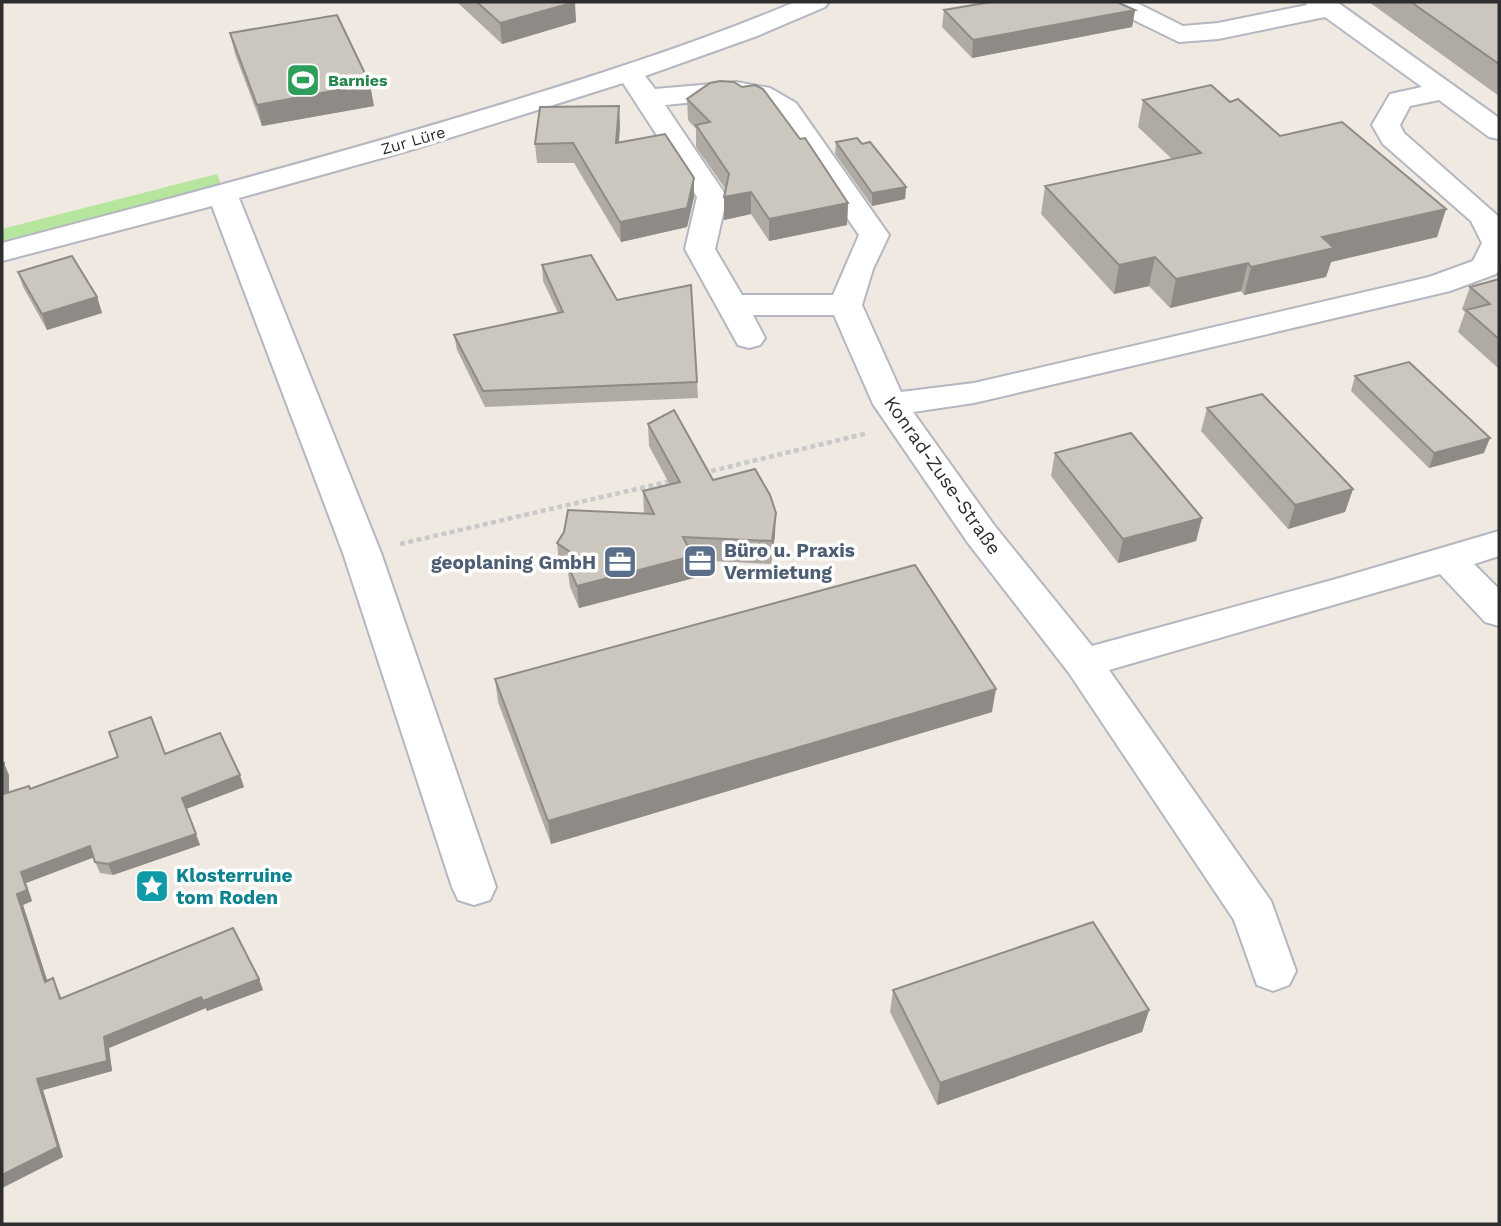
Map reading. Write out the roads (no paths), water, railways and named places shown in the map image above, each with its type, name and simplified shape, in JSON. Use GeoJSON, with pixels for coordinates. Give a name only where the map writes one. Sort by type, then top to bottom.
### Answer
{"type":"FeatureCollection","features":[{"type":"Feature","properties":{"kind":"street","name":"Zur Lüre"},"geometry":{"type":"LineString","coordinates":[[2,253],[223,195],[457,128],[629,73],[816,2]]}},
{"type":"Feature","properties":{"kind":"street"},"geometry":{"type":"LineString","coordinates":[[1116,2],[1179,33],[1218,31],[1324,5],[1499,131]]}},
{"type":"Feature","properties":{"kind":"street"},"geometry":{"type":"LineString","coordinates":[[629,73],[712,197],[700,249],[749,338]]}},
{"type":"Feature","properties":{"kind":"street"},"geometry":{"type":"LineString","coordinates":[[647,97],[736,90],[760,94],[786,109],[874,235],[858,269],[846,305],[732,305]]}},
{"type":"Feature","properties":{"kind":"street"},"geometry":{"type":"LineString","coordinates":[[896,414],[974,393],[1439,284],[1485,267],[1497,243],[1485,217],[1393,138],[1386,125],[1400,100],[1445,91]]}},
{"type":"Feature","properties":{"kind":"street"},"geometry":{"type":"LineString","coordinates":[[223,195],[362,553],[474,887]]}},
{"type":"Feature","properties":{"kind":"street","name":"Konrad-Zuse-Straße"},"geometry":{"type":"LineString","coordinates":[[846,305],[896,414],[981,534],[1083,663],[1255,914],[1273,971]]}},
{"type":"Feature","properties":{"kind":"street"},"geometry":{"type":"LineString","coordinates":[[1083,663],[1342,592],[1499,543]]}},
{"type":"Feature","properties":{"kind":"street"},"geometry":{"type":"LineString","coordinates":[[1448,559],[1499,612]]}},
{"type":"Feature","properties":{"kind":"place","name":"Barnies"},"geometry":{"type":"Point","coordinates":[303,80]}},
{"type":"Feature","properties":{"kind":"place","name":"Büro u. Praxis Vermietung"},"geometry":{"type":"Point","coordinates":[700,561]}},
{"type":"Feature","properties":{"kind":"place","name":"geoplaning GmbH"},"geometry":{"type":"Point","coordinates":[620,562]}},
{"type":"Feature","properties":{"kind":"place","name":"Klosterruine tom Roden"},"geometry":{"type":"Point","coordinates":[152,886]}}]}
